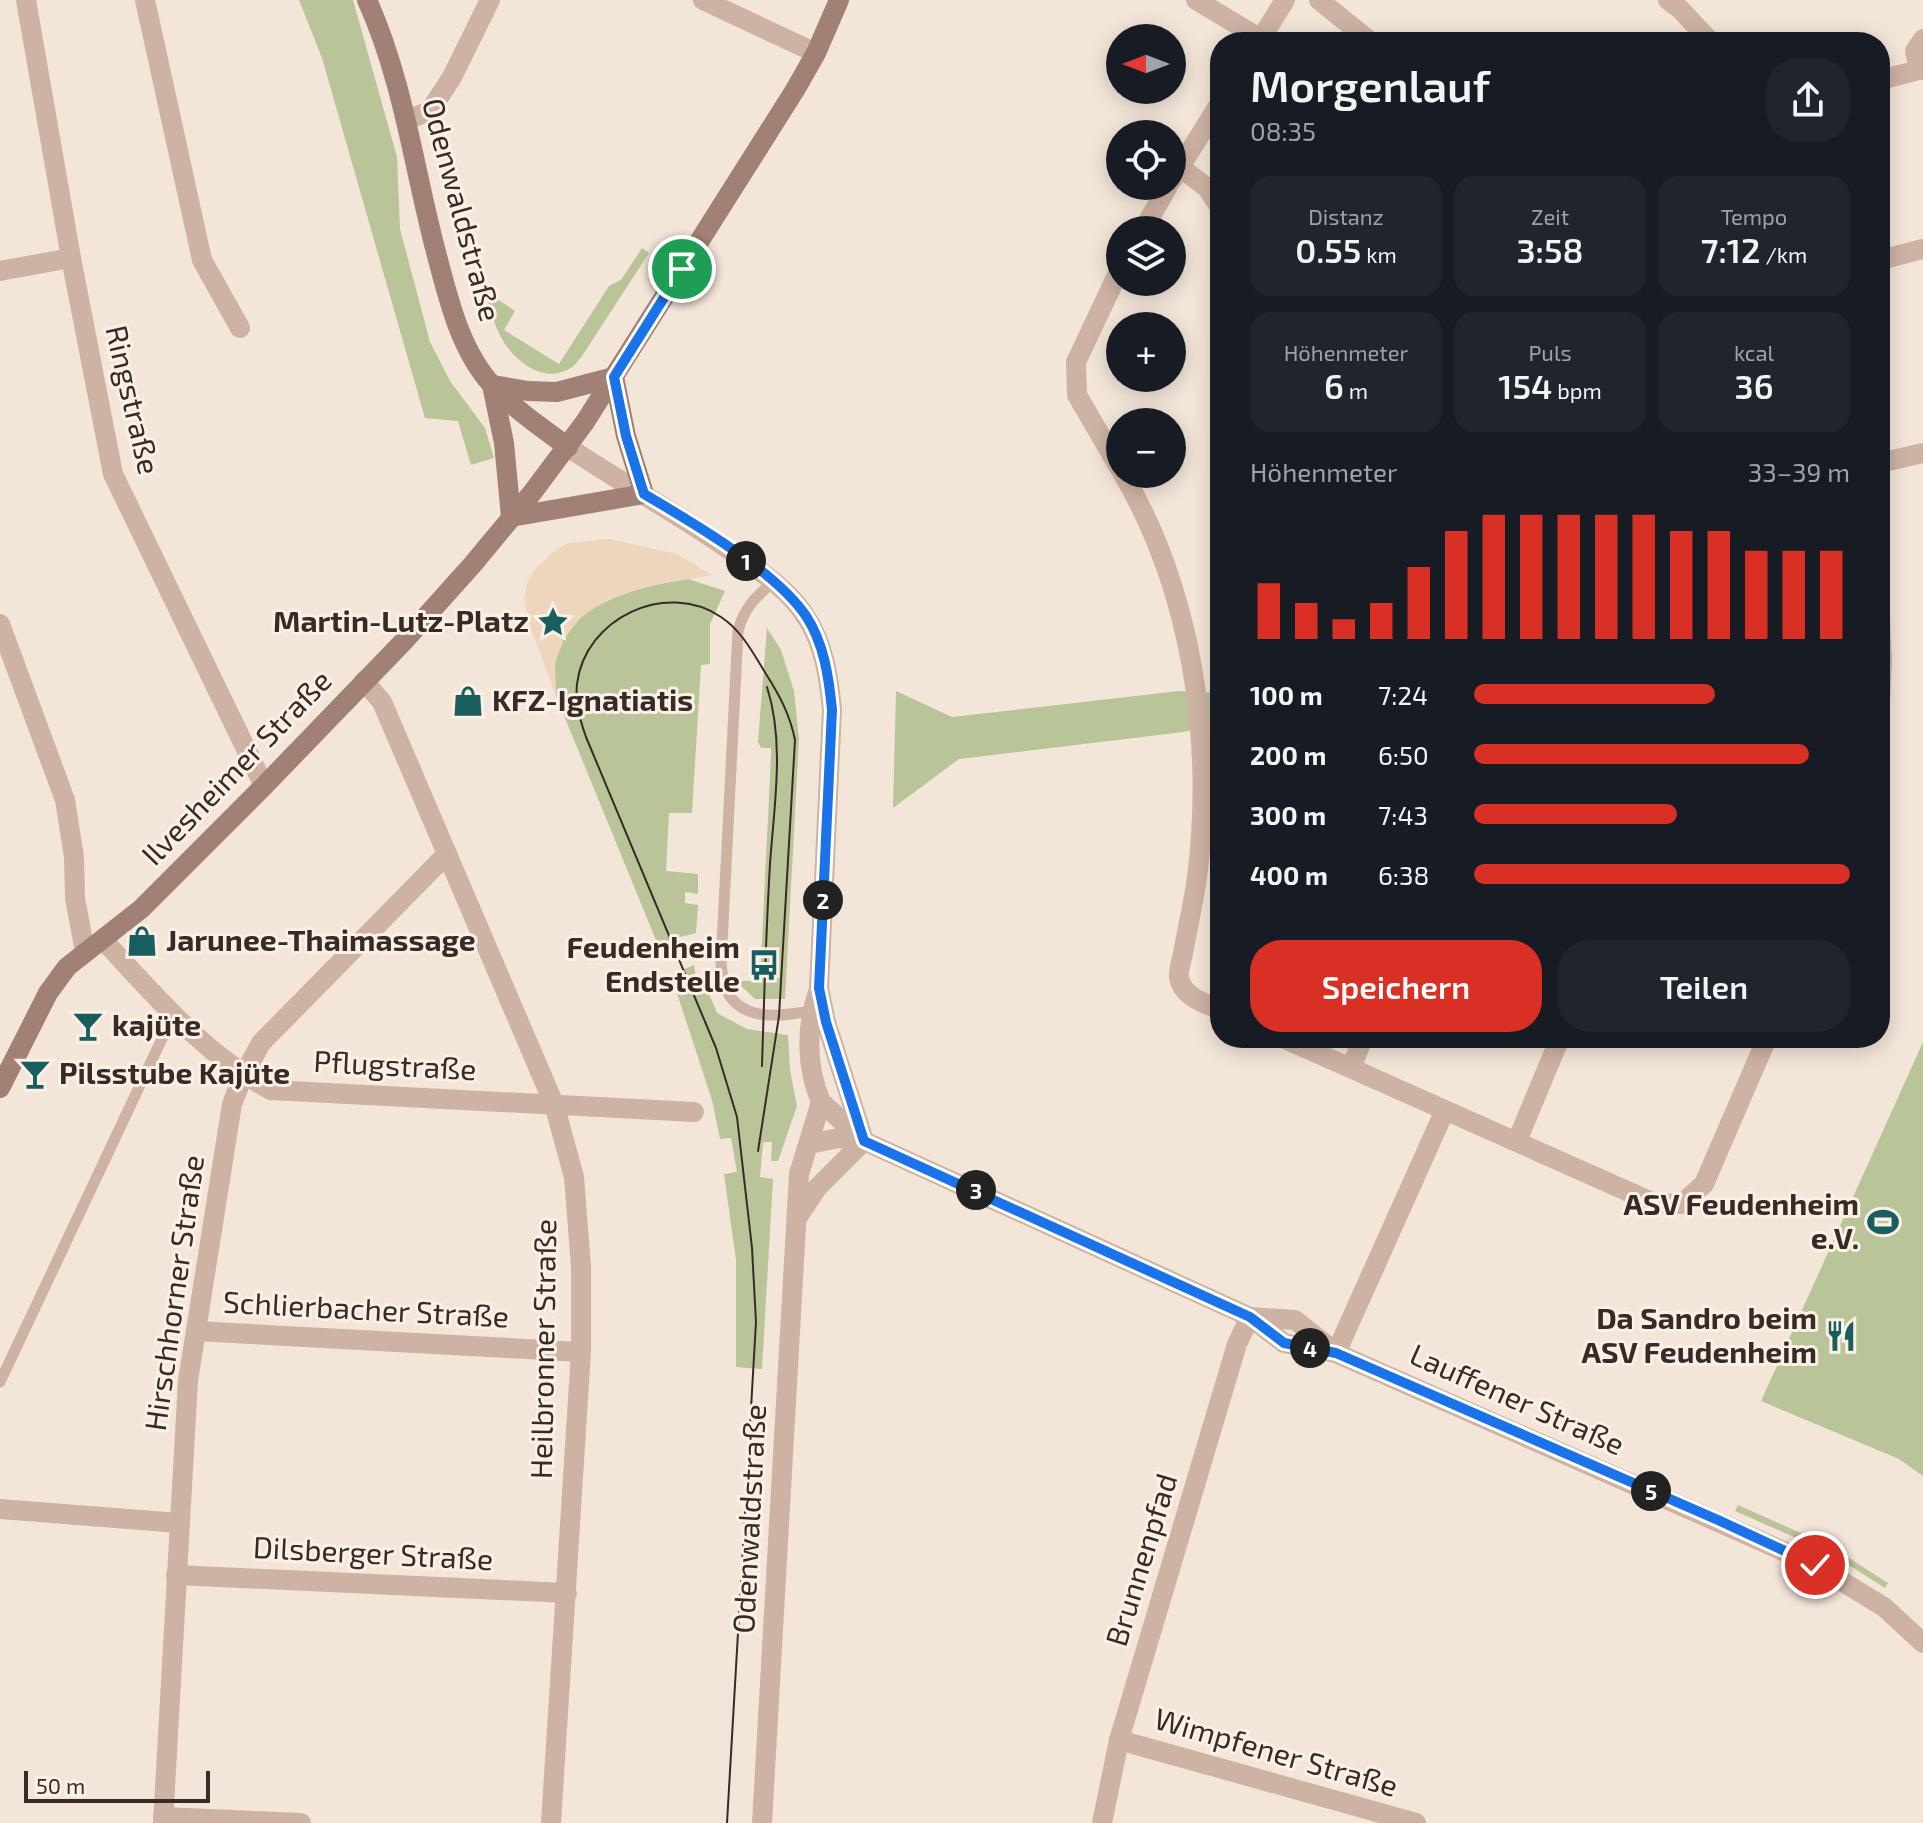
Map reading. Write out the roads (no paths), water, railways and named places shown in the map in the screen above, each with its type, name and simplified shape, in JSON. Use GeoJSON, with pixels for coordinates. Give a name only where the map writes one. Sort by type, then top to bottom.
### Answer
{"type":"FeatureCollection","features":[{"type":"Feature","properties":{"kind":"street","name":"Ringstraße"},"geometry":{"type":"LineString","coordinates":[[26,0],[113,474],[264,786]]}},
{"type":"Feature","properties":{"kind":"street"},"geometry":{"type":"LineString","coordinates":[[145,0],[202,260],[240,328]]}},
{"type":"Feature","properties":{"kind":"street","name":"Odenwaldstraße"},"geometry":{"type":"LineString","coordinates":[[367,0],[406,120],[444,283],[476,363],[492,385],[568,447],[680,515],[774,581],[806,616],[820,646],[829,678],[832,710],[819,988],[826,1022],[864,1141]]}},
{"type":"Feature","properties":{"kind":"street"},"geometry":{"type":"LineString","coordinates":[[406,120],[430,111],[452,77],[490,0]]}},
{"type":"Feature","properties":{"kind":"street"},"geometry":{"type":"LineString","coordinates":[[703,0],[816,53]]}},
{"type":"Feature","properties":{"kind":"street","name":"Ilvesheimer Straße"},"geometry":{"type":"LineString","coordinates":[[0,1088],[54,983],[85,952],[141,909],[264,786],[473,564],[568,447],[795,90],[816,53],[839,0]]}},
{"type":"Feature","properties":{"kind":"street"},"geometry":{"type":"LineString","coordinates":[[1196,0],[1247,32]]}},
{"type":"Feature","properties":{"kind":"street"},"geometry":{"type":"LineString","coordinates":[[1265,32],[1285,0]]}},
{"type":"Feature","properties":{"kind":"street"},"geometry":{"type":"LineString","coordinates":[[1319,0],[1359,32]]}},
{"type":"Feature","properties":{"kind":"street"},"geometry":{"type":"LineString","coordinates":[[1679,3],[1703,32]]}},
{"type":"Feature","properties":{"kind":"street"},"geometry":{"type":"LineString","coordinates":[[1890,77],[1921,69],[1915,51],[1923,39]]}},
{"type":"Feature","properties":{"kind":"street"},"geometry":{"type":"LineString","coordinates":[[1186,157],[1210,119]]}},
{"type":"Feature","properties":{"kind":"street"},"geometry":{"type":"LineString","coordinates":[[1186,178],[1206,187],[1210,193]]}},
{"type":"Feature","properties":{"kind":"street"},"geometry":{"type":"LineString","coordinates":[[1890,257],[1923,249]]}},
{"type":"Feature","properties":{"kind":"street"},"geometry":{"type":"LineString","coordinates":[[0,271],[71,258]]}},
{"type":"Feature","properties":{"kind":"street"},"geometry":{"type":"LineString","coordinates":[[1106,445],[1077,395],[1076,362],[1107,296]]}},
{"type":"Feature","properties":{"kind":"street"},"geometry":{"type":"LineString","coordinates":[[614,377],[626,436],[644,494],[511,517],[504,443],[492,385],[557,392],[614,377]]}},
{"type":"Feature","properties":{"kind":"street"},"geometry":{"type":"LineString","coordinates":[[1890,461],[1923,453]]}},
{"type":"Feature","properties":{"kind":"street"},"geometry":{"type":"LineString","coordinates":[[1131,488],[1167,569],[1188,643],[1198,710],[1202,785],[1198,869],[1179,978],[1190,996],[1210,1005]]}},
{"type":"Feature","properties":{"kind":"street"},"geometry":{"type":"LineString","coordinates":[[0,624],[65,800],[74,857],[75,898],[85,952]]}},
{"type":"Feature","properties":{"kind":"street","name":"Heilbronner Straße"},"geometry":{"type":"LineString","coordinates":[[364,681],[382,702],[554,1104],[574,1177],[581,1267],[581,1352],[551,1823]]}},
{"type":"Feature","properties":{"kind":"street","name":"Hirschhorner Straße"},"geometry":{"type":"LineString","coordinates":[[163,1820],[188,1381],[232,1104],[261,1043],[447,854]]}},
{"type":"Feature","properties":{"kind":"street","name":"Pflugstraße"},"geometry":{"type":"LineString","coordinates":[[103,940],[176,1016],[243,1076],[271,1090],[694,1112]]}},
{"type":"Feature","properties":{"kind":"street","name":"Odenwaldstraße"},"geometry":{"type":"LineString","coordinates":[[762,1823],[799,1174],[821,1102],[810,1062],[811,1011],[819,988]]}},
{"type":"Feature","properties":{"kind":"street"},"geometry":{"type":"LineString","coordinates":[[1306,1048],[1654,1203],[1682,1204],[1704,1184],[1763,1048]]}},
{"type":"Feature","properties":{"kind":"street"},"geometry":{"type":"LineString","coordinates":[[1351,1068],[1359,1048]]}},
{"type":"Feature","properties":{"kind":"street"},"geometry":{"type":"LineString","coordinates":[[1517,1141],[1556,1048]]}},
{"type":"Feature","properties":{"kind":"street"},"geometry":{"type":"LineString","coordinates":[[821,1102],[864,1141]]}},
{"type":"Feature","properties":{"kind":"street"},"geometry":{"type":"LineString","coordinates":[[1336,1353],[1445,1110]]}},
{"type":"Feature","properties":{"kind":"street"},"geometry":{"type":"LineString","coordinates":[[809,1144],[839,1138],[864,1141]]}},
{"type":"Feature","properties":{"kind":"street"},"geometry":{"type":"LineString","coordinates":[[797,1218],[817,1188],[864,1141]]}},
{"type":"Feature","properties":{"kind":"street","name":"Lauffener Straße"},"geometry":{"type":"LineString","coordinates":[[864,1141],[1250,1317],[1295,1320],[1336,1353],[1815,1565],[1884,1607],[1923,1643]]}},
{"type":"Feature","properties":{"kind":"street","name":"Brunnenpfad"},"geometry":{"type":"LineString","coordinates":[[1102,1823],[1119,1740],[1237,1344],[1250,1317]]}},
{"type":"Feature","properties":{"kind":"street","name":"Schlierbacher Straße"},"geometry":{"type":"LineString","coordinates":[[196,1331],[581,1352]]}},
{"type":"Feature","properties":{"kind":"street"},"geometry":{"type":"LineString","coordinates":[[0,1509],[179,1523]]}},
{"type":"Feature","properties":{"kind":"street","name":"Dilsberger Straße"},"geometry":{"type":"LineString","coordinates":[[176,1575],[567,1593]]}},
{"type":"Feature","properties":{"kind":"street","name":"Wimpfener Straße"},"geometry":{"type":"LineString","coordinates":[[1119,1740],[1416,1823]]}},
{"type":"Feature","properties":{"kind":"street"},"geometry":{"type":"LineString","coordinates":[[163,1820],[301,1823]]}},
{"type":"Feature","properties":{"kind":"lane"},"geometry":{"type":"LineString","coordinates":[[774,581],[750,602],[738,631],[721,964],[726,991],[745,1010],[763,1016],[811,1011]]}},
{"type":"Feature","properties":{"kind":"lane"},"geometry":{"type":"LineString","coordinates":[[0,1382],[167,1028],[176,1016]]}},
{"type":"Feature","properties":{"kind":"tram line"},"geometry":{"type":"LineString","coordinates":[[727,1823],[756,1322],[752,1248],[737,1117],[716,1048],[586,737],[577,698],[583,661],[595,640],[631,612],[653,605],[676,603],[699,607],[721,617],[735,629],[752,650],[780,698],[795,740],[779,1016],[758,1151]]}},
{"type":"Feature","properties":{"kind":"tram line"},"geometry":{"type":"LineString","coordinates":[[762,1066],[777,775],[776,730],[767,687]]}},
{"type":"Feature","properties":{"kind":"place","name":"Martin-Lutz-Platz"},"geometry":{"type":"Point","coordinates":[553,622]}},
{"type":"Feature","properties":{"kind":"place","name":"KFZ-Ignatiatis"},"geometry":{"type":"Point","coordinates":[468,701]}},
{"type":"Feature","properties":{"kind":"place","name":"Jarunee-Thaimassage"},"geometry":{"type":"Point","coordinates":[142,941]}},
{"type":"Feature","properties":{"kind":"place","name":"Feudenheim Endstelle"},"geometry":{"type":"Point","coordinates":[764,965]}},
{"type":"Feature","properties":{"kind":"place","name":"kajüte"},"geometry":{"type":"Point","coordinates":[88,1026]}},
{"type":"Feature","properties":{"kind":"place","name":"Pilsstube Kajüte"},"geometry":{"type":"Point","coordinates":[35,1074]}},
{"type":"Feature","properties":{"kind":"place","name":"ASV Feudenheim e.V."},"geometry":{"type":"Point","coordinates":[1883,1222]}},
{"type":"Feature","properties":{"kind":"place","name":"Da Sandro beim ASV Feudenheim"},"geometry":{"type":"Point","coordinates":[1841,1336]}}]}
